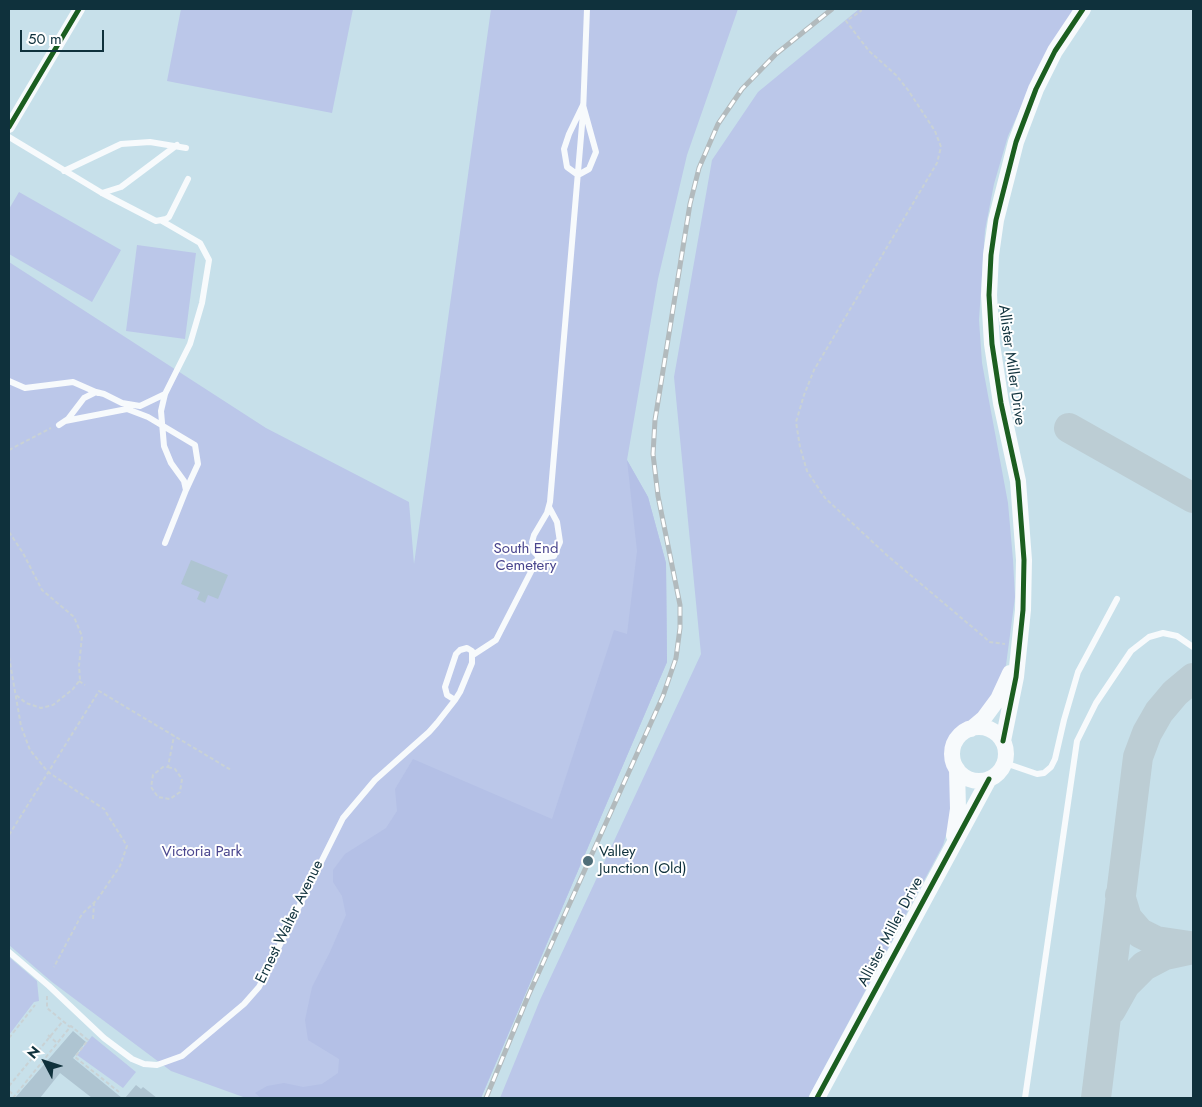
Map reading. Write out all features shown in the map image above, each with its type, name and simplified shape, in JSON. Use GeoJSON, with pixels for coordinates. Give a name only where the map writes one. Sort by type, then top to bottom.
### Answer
{"type":"FeatureCollection","features":[{"type":"Feature","properties":{"kind":"street"},"geometry":{"type":"LineString","coordinates":[[9,127],[79,9]]}},
{"type":"Feature","properties":{"kind":"street","name":"Allister Miller Drive"},"geometry":{"type":"LineString","coordinates":[[1003,741],[1016,677],[1025,581],[1018,481],[1001,403],[992,344],[989,295],[991,255],[996,220],[1016,142],[1036,89],[1055,51],[1083,9]]}},
{"type":"Feature","properties":{"kind":"street","name":"Allister Miller Drive"},"geometry":{"type":"LineString","coordinates":[[971,729],[984,718],[998,699],[1019,645]]}},
{"type":"Feature","properties":{"kind":"street"},"geometry":{"type":"LineString","coordinates":[[971,729],[989,729],[1003,741],[1006,755],[1005,763],[999,773],[989,779],[974,781],[957,769],[954,761],[954,746],[958,738],[971,729]]}},
{"type":"Feature","properties":{"kind":"street","name":"Allister Miller Drive"},"geometry":{"type":"LineString","coordinates":[[953,843],[958,809],[957,769]]}},
{"type":"Feature","properties":{"kind":"street","name":"Allister Miller Drive"},"geometry":{"type":"LineString","coordinates":[[817,1098],[989,779]]}},
{"type":"Feature","properties":{"kind":"lane"},"geometry":{"type":"LineString","coordinates":[[538,558],[534,552],[533,539],[549,507],[563,362],[583,104],[587,9]]}},
{"type":"Feature","properties":{"kind":"lane"},"geometry":{"type":"LineString","coordinates":[[578,175],[567,168],[564,149],[583,104]]}},
{"type":"Feature","properties":{"kind":"lane"},"geometry":{"type":"LineString","coordinates":[[578,175],[590,169],[596,152],[589,119],[583,104]]}},
{"type":"Feature","properties":{"kind":"lane"},"geometry":{"type":"LineString","coordinates":[[9,137],[102,193],[156,221],[162,221],[169,217],[188,179]]}},
{"type":"Feature","properties":{"kind":"lane"},"geometry":{"type":"LineString","coordinates":[[64,170],[121,144],[150,142],[186,148]]}},
{"type":"Feature","properties":{"kind":"lane"},"geometry":{"type":"LineString","coordinates":[[102,193],[121,187],[177,145]]}},
{"type":"Feature","properties":{"kind":"lane"},"geometry":{"type":"LineString","coordinates":[[162,221],[200,243],[209,260],[202,304],[190,344],[165,394],[161,426],[165,450],[184,481],[186,490]]}},
{"type":"Feature","properties":{"kind":"lane"},"geometry":{"type":"LineString","coordinates":[[9,381],[25,388],[72,382],[122,403],[140,406],[165,394]]}},
{"type":"Feature","properties":{"kind":"lane"},"geometry":{"type":"LineString","coordinates":[[62,423],[84,398],[98,393]]}},
{"type":"Feature","properties":{"kind":"lane"},"geometry":{"type":"LineString","coordinates":[[62,423],[127,409],[148,417],[195,445],[198,452],[197,470],[186,490],[165,543]]}},
{"type":"Feature","properties":{"kind":"lane"},"geometry":{"type":"LineString","coordinates":[[538,558],[551,558],[560,547],[559,531],[549,507]]}},
{"type":"Feature","properties":{"kind":"lane"},"geometry":{"type":"LineString","coordinates":[[454,700],[449,698],[445,692],[453,660],[458,651],[464,648],[472,654],[496,640],[538,558]]}},
{"type":"Feature","properties":{"kind":"lane"},"geometry":{"type":"LineString","coordinates":[[1005,763],[1037,774],[1051,767],[1055,760],[1078,672],[1117,600]]}},
{"type":"Feature","properties":{"kind":"lane"},"geometry":{"type":"LineString","coordinates":[[1025,1098],[1077,741],[1096,704],[1131,650],[1149,637],[1163,633],[1177,636],[1193,647]]}},
{"type":"Feature","properties":{"kind":"lane","name":"Ernest Walter Avenue"},"geometry":{"type":"LineString","coordinates":[[9,952],[49,986],[104,1038],[138,1062],[157,1065],[190,1050],[244,1004],[259,987],[343,818],[376,780],[429,732],[454,700],[470,672],[472,654]]}},
{"type":"Feature","properties":{"kind":"path"},"geometry":{"type":"LineString","coordinates":[[860,9],[861,11],[846,21],[857,36],[896,75],[908,90],[934,131],[941,147],[937,163],[814,370],[796,422],[800,447],[807,471],[825,498],[889,557],[990,642],[1019,645]]}},
{"type":"Feature","properties":{"kind":"path"},"geometry":{"type":"LineString","coordinates":[[9,450],[62,423]]}},
{"type":"Feature","properties":{"kind":"path"},"geometry":{"type":"LineString","coordinates":[[9,532],[23,552],[42,590],[53,601],[71,613],[77,621],[82,643],[79,681],[62,699],[44,708],[30,705],[16,695]]}},
{"type":"Feature","properties":{"kind":"path"},"geometry":{"type":"LineString","coordinates":[[9,658],[25,739],[37,760],[48,772],[98,804],[110,815],[125,842],[127,851],[120,866],[94,903],[82,914],[54,967]]}},
{"type":"Feature","properties":{"kind":"path"},"geometry":{"type":"LineString","coordinates":[[79,681],[85,684]]}},
{"type":"Feature","properties":{"kind":"path"},"geometry":{"type":"LineString","coordinates":[[9,834],[99,691],[231,770]]}},
{"type":"Feature","properties":{"kind":"path"},"geometry":{"type":"LineString","coordinates":[[168,767],[174,736]]}},
{"type":"Feature","properties":{"kind":"path"},"geometry":{"type":"LineString","coordinates":[[163,767],[168,767],[175,769],[182,779],[180,792],[170,799],[158,797],[151,787],[153,775],[163,767]]}},
{"type":"Feature","properties":{"kind":"path"},"geometry":{"type":"LineString","coordinates":[[93,919],[94,903]]}},
{"type":"Feature","properties":{"kind":"path"},"geometry":{"type":"LineString","coordinates":[[49,986],[47,1008],[88,1040],[75,1057],[119,1092]]}},
{"type":"Feature","properties":{"kind":"path"},"geometry":{"type":"LineString","coordinates":[[9,1038],[35,1005]]}},
{"type":"Feature","properties":{"kind":"path"},"geometry":{"type":"LineString","coordinates":[[9,1086],[63,1021]]}},
{"type":"Feature","properties":{"kind":"path"},"geometry":{"type":"LineString","coordinates":[[9,1091],[14,1097],[70,1027]]}},
{"type":"Feature","properties":{"kind":"path"},"geometry":{"type":"LineString","coordinates":[[49,1036],[58,1043]]}},
{"type":"Feature","properties":{"kind":"green space"},"geometry":{"type":"Polygon","coordinates":[[[181,9],[353,9],[332,113],[167,81],[181,9]]]}},
{"type":"Feature","properties":{"kind":"green space","name":"Victoria Park"},"geometry":{"type":"Polygon","coordinates":[[[491,9],[738,9],[687,155],[658,279],[627,460],[648,497],[666,563],[667,662],[481,1098],[246,1098],[171,1071],[52,982],[9,945],[9,262],[266,428],[409,502],[414,564],[491,9]]]}},
{"type":"Feature","properties":{"kind":"green space"},"geometry":{"type":"Polygon","coordinates":[[[859,9],[1074,9],[1034,78],[1008,136],[994,184],[985,230],[979,320],[982,363],[1008,503],[1015,597],[1006,665],[998,685],[987,704],[972,721],[957,732],[949,744],[946,757],[950,768],[951,819],[943,845],[808,1098],[500,1098],[540,1000],[701,654],[674,377],[712,160],[758,92],[859,9]]]}},
{"type":"Feature","properties":{"kind":"green space"},"geometry":{"type":"Polygon","coordinates":[[[19,192],[121,250],[92,302],[9,254],[9,209],[19,192]]]}},
{"type":"Feature","properties":{"kind":"green space"},"geometry":{"type":"Polygon","coordinates":[[[137,245],[196,253],[185,339],[126,331],[137,245]]]}},
{"type":"Feature","properties":{"kind":"green space"},"geometry":{"type":"Polygon","coordinates":[[[9,957],[37,981],[39,1001],[34,1002],[9,1035],[9,957]]]}},
{"type":"Feature","properties":{"kind":"green space"},"geometry":{"type":"Polygon","coordinates":[[[92,1036],[136,1072],[123,1088],[77,1055],[92,1036]]]}},
{"type":"Feature","properties":{"kind":"shaded area"},"geometry":{"type":"Polygon","coordinates":[[[627,460],[648,497],[666,563],[667,662],[481,1098],[261,1098],[255,1093],[267,1086],[284,1083],[303,1087],[322,1084],[338,1073],[339,1059],[308,1040],[305,1020],[312,987],[346,915],[342,896],[333,882],[333,870],[345,854],[386,828],[397,811],[395,789],[413,759],[552,819],[614,630],[627,634],[637,551],[627,460]]]}},
{"type":"Feature","properties":{"kind":"building"},"geometry":{"type":"Polygon","coordinates":[[[191,560],[228,575],[218,599],[208,595],[205,603],[197,599],[200,592],[181,584],[191,560]]]}},
{"type":"Feature","properties":{"kind":"building"},"geometry":{"type":"Polygon","coordinates":[[[73,1031],[86,1042],[73,1058],[122,1098],[92,1098],[60,1073],[40,1098],[15,1098],[73,1031]]]}},
{"type":"Feature","properties":{"kind":"building"},"geometry":{"type":"Polygon","coordinates":[[[136,1085],[141,1089],[143,1087],[157,1098],[125,1098],[136,1085]]]}},
{"type":"Feature","properties":{"kind":"taxiway"},"geometry":{"type":"LineString","coordinates":[[1069,428],[1193,498]]}},
{"type":"Feature","properties":{"kind":"taxiway"},"geometry":{"type":"LineString","coordinates":[[1096,1098],[1138,757],[1147,733],[1159,712],[1175,693],[1193,678]]}},
{"type":"Feature","properties":{"kind":"taxiway"},"geometry":{"type":"LineString","coordinates":[[1120,895],[1127,918],[1140,933],[1156,941],[1190,946]]}},
{"type":"Feature","properties":{"kind":"taxiway"},"geometry":{"type":"LineString","coordinates":[[1111,1010],[1125,985],[1144,966],[1165,955],[1193,949]]}},
{"type":"Feature","properties":{"kind":"railway"},"geometry":{"type":"LineString","coordinates":[[486,1098],[529,994],[663,696],[676,658],[680,628],[680,605],[658,496],[653,454],[655,420],[690,204],[699,168],[718,124],[742,89],[776,54],[832,9]]}},
{"type":"Feature","properties":{"kind":"cycle path"},"geometry":{"type":"LineString","coordinates":[[9,127],[79,9]]}},
{"type":"Feature","properties":{"kind":"cycle path"},"geometry":{"type":"LineString","coordinates":[[1003,741],[1016,677],[1023,610],[1024,560],[1018,481],[1001,403],[992,344],[989,295],[991,255],[996,220],[1016,142],[1036,89],[1055,51],[1083,9]]}},
{"type":"Feature","properties":{"kind":"cycle path"},"geometry":{"type":"LineString","coordinates":[[817,1098],[989,779]]}},
{"type":"Feature","properties":{"kind":"place","name":"Valley Junction (Old)"},"geometry":{"type":"Point","coordinates":[588,861]}},
{"type":"Feature","properties":{"kind":"park label","name":"South End Cemetery"},"geometry":{"type":"Point","coordinates":[526,558]}}]}
